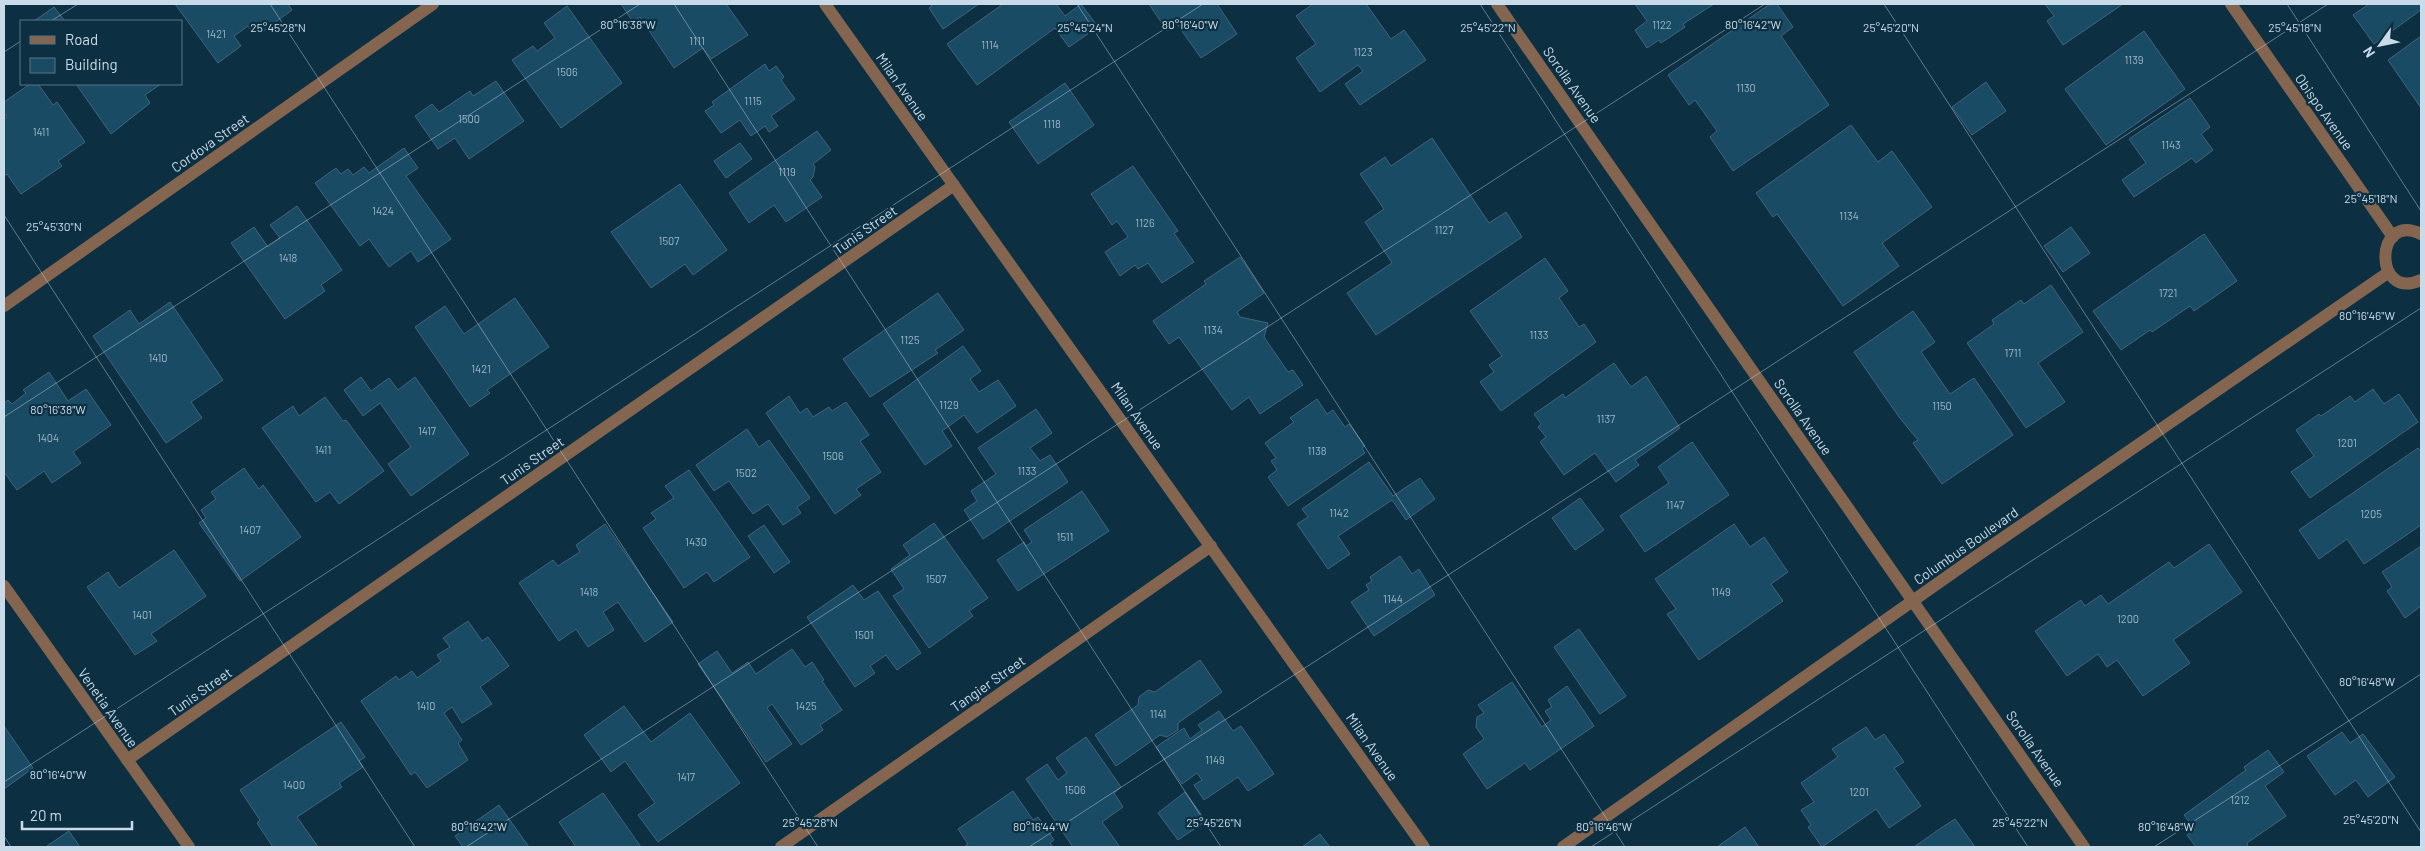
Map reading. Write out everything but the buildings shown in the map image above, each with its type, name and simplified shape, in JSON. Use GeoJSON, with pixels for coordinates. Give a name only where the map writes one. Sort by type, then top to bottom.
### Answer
{"type":"FeatureCollection","features":[{"type":"Feature","properties":{"kind":"street","name":"Cordova Street"},"geometry":{"type":"LineString","coordinates":[[4,306],[433,4]]}},
{"type":"Feature","properties":{"kind":"street","name":"Milan Avenue"},"geometry":{"type":"LineString","coordinates":[[825,4],[1424,847]]}},
{"type":"Feature","properties":{"kind":"street","name":"Sorolla Avenue"},"geometry":{"type":"LineString","coordinates":[[1497,4],[2084,847]]}},
{"type":"Feature","properties":{"kind":"street","name":"Obispo Avenue"},"geometry":{"type":"LineString","coordinates":[[2231,4],[2393,237]]}},
{"type":"Feature","properties":{"kind":"street","name":"Tunis Street"},"geometry":{"type":"LineString","coordinates":[[127,760],[954,185]]}},
{"type":"Feature","properties":{"kind":"street"},"geometry":{"type":"LineString","coordinates":[[2421,234],[2408,231],[2393,237],[2388,243],[2384,258],[2388,272],[2401,282],[2409,283],[2421,280]]}},
{"type":"Feature","properties":{"kind":"street","name":"Columbus Boulevard"},"geometry":{"type":"LineString","coordinates":[[1563,847],[1913,601],[2388,272]]}},
{"type":"Feature","properties":{"kind":"street","name":"Tangier Street"},"geometry":{"type":"LineString","coordinates":[[781,847],[1211,546]]}},
{"type":"Feature","properties":{"kind":"street","name":"Venetia Avenue"},"geometry":{"type":"LineString","coordinates":[[4,586],[189,847]]}}]}
